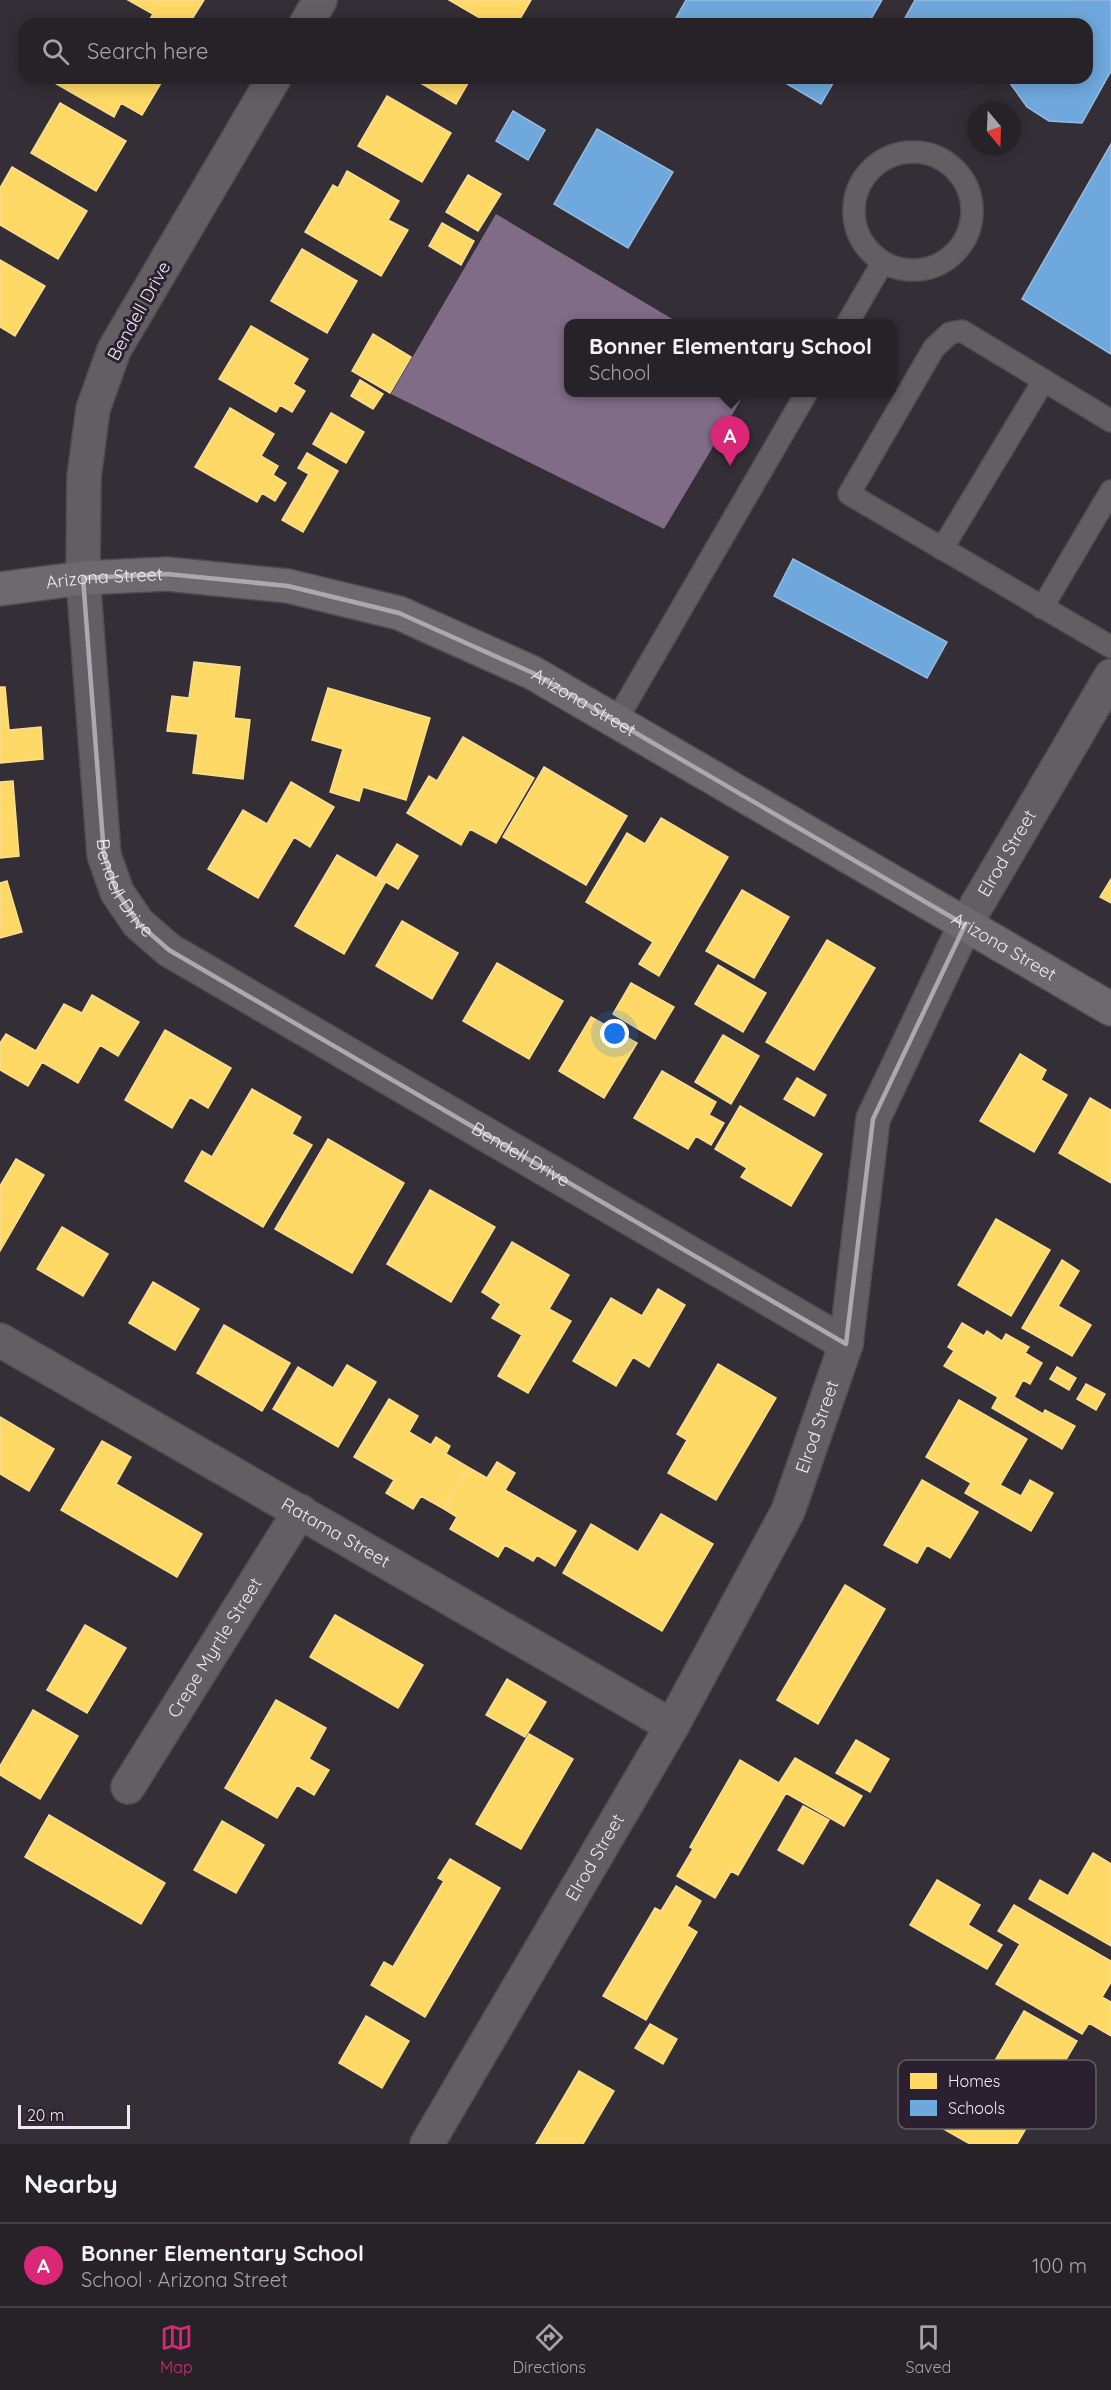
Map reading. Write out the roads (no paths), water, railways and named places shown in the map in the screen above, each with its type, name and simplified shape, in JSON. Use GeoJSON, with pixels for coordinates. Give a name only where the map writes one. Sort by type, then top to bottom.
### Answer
{"type":"FeatureCollection","features":[{"type":"Feature","properties":{"kind":"street"},"geometry":{"type":"LineString","coordinates":[[310,18],[320,0]]}},
{"type":"Feature","properties":{"kind":"street","name":"Bendell Drive"},"geometry":{"type":"LineString","coordinates":[[270,84],[114,350],[93,410],[84,477],[83,578],[104,855],[117,892],[138,923],[169,950],[846,1344]]}},
{"type":"Feature","properties":{"kind":"street","name":"Arizona Street"},"geometry":{"type":"LineString","coordinates":[[0,589],[83,578],[166,573],[288,586],[399,614],[533,673],[1111,1009]]}},
{"type":"Feature","properties":{"kind":"street","name":"Elrod Street"},"geometry":{"type":"LineString","coordinates":[[427,2144],[672,1726],[788,1511],[846,1344],[873,1119],[965,925],[1111,676]]}},
{"type":"Feature","properties":{"kind":"street","name":"Ratama Street"},"geometry":{"type":"LineString","coordinates":[[0,1340],[672,1726]]}},
{"type":"Feature","properties":{"kind":"street","name":"Crepe Myrtle Street"},"geometry":{"type":"LineString","coordinates":[[128,1787],[300,1511]]}},
{"type":"Feature","properties":{"kind":"lane"},"geometry":{"type":"LineString","coordinates":[[921,152],[943,159],[961,175],[971,196],[972,218],[965,241],[949,258],[928,268],[905,270],[883,262],[865,247],[855,226],[854,203],[862,181],[877,164],[898,154],[921,152]]}},
{"type":"Feature","properties":{"kind":"lane"},"geometry":{"type":"LineString","coordinates":[[851,319],[883,262]]}},
{"type":"Feature","properties":{"kind":"lane"},"geometry":{"type":"LineString","coordinates":[[1111,421],[962,331],[950,333],[934,348],[849,494],[1111,647]]}},
{"type":"Feature","properties":{"kind":"lane"},"geometry":{"type":"LineString","coordinates":[[942,549],[1044,380]]}},
{"type":"Feature","properties":{"kind":"lane"},"geometry":{"type":"LineString","coordinates":[[616,721],[805,397]]}},
{"type":"Feature","properties":{"kind":"lane"},"geometry":{"type":"LineString","coordinates":[[1042,608],[1111,492]]}},
{"type":"Feature","properties":{"kind":"place","name":"Bonner Elementary School"},"geometry":{"type":"Point","coordinates":[730,466]}}]}
